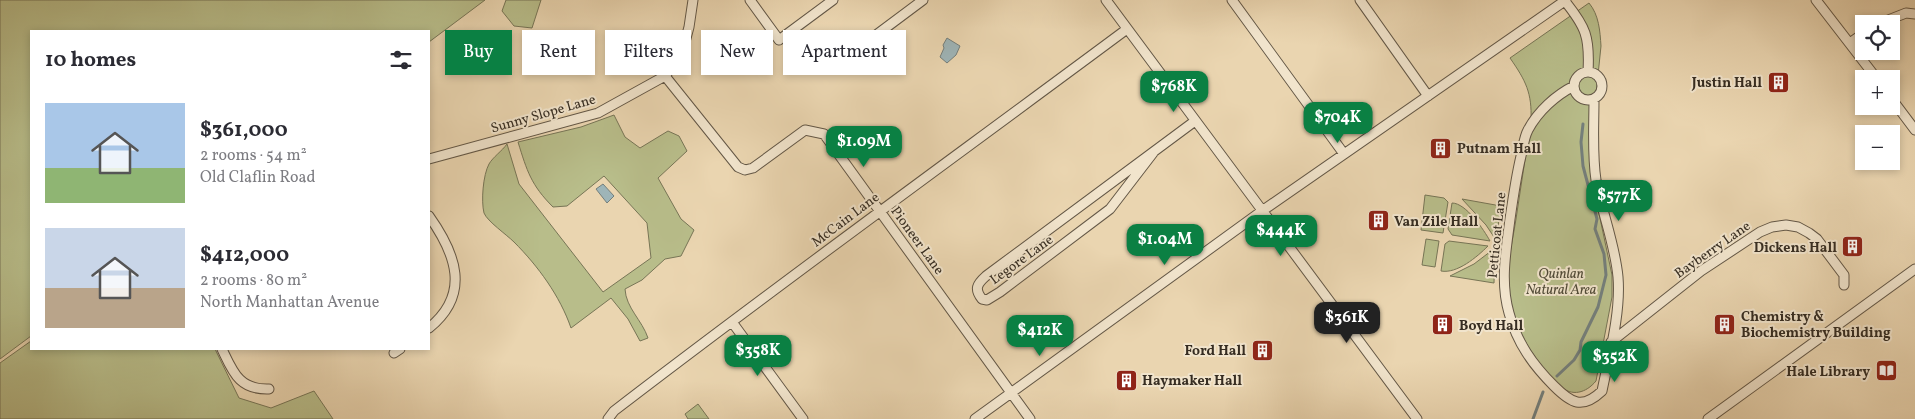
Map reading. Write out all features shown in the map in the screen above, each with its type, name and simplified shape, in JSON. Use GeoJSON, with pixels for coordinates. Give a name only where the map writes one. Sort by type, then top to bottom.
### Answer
{"type":"FeatureCollection","features":[{"type":"Feature","properties":{"kind":"street","name":"Sunny Slope Lane"},"geometry":{"type":"LineString","coordinates":[[430,159],[598,113],[665,76],[682,53],[689,27],[693,0]]}},
{"type":"Feature","properties":{"kind":"street"},"geometry":{"type":"LineString","coordinates":[[750,0],[780,40],[834,0]]}},
{"type":"Feature","properties":{"kind":"street"},"geometry":{"type":"LineString","coordinates":[[883,30],[923,0]]}},
{"type":"Feature","properties":{"kind":"street"},"geometry":{"type":"LineString","coordinates":[[1106,0],[1418,419]]}},
{"type":"Feature","properties":{"kind":"street"},"geometry":{"type":"LineString","coordinates":[[1232,0],[1344,154]]}},
{"type":"Feature","properties":{"kind":"street"},"geometry":{"type":"LineString","coordinates":[[1360,0],[1428,96]]}},
{"type":"Feature","properties":{"kind":"street"},"geometry":{"type":"LineString","coordinates":[[975,419],[1262,211],[1565,0],[1584,27],[1589,50],[1588,72]]}},
{"type":"Feature","properties":{"kind":"street"},"geometry":{"type":"LineString","coordinates":[[1816,0],[1870,70]]}},
{"type":"Feature","properties":{"kind":"street"},"geometry":{"type":"LineString","coordinates":[[1900,15],[1906,13],[1915,14]]}},
{"type":"Feature","properties":{"kind":"street","name":"McCain Lane"},"geometry":{"type":"LineString","coordinates":[[608,419],[614,411],[880,210],[1128,29]]}},
{"type":"Feature","properties":{"kind":"street"},"geometry":{"type":"LineString","coordinates":[[1850,43],[1855,39]]}},
{"type":"Feature","properties":{"kind":"street"},"geometry":{"type":"LineString","coordinates":[[1588,72],[1598,76],[1602,85],[1600,94],[1594,99],[1589,100],[1577,96],[1574,86],[1577,77],[1588,72]]}},
{"type":"Feature","properties":{"kind":"street","name":"Pioneer Lane"},"geometry":{"type":"LineString","coordinates":[[665,76],[738,167],[745,170],[754,168],[805,130],[824,134],[1030,419]]}},
{"type":"Feature","properties":{"kind":"street","name":"Petticoat Lane"},"geometry":{"type":"LineString","coordinates":[[1574,86],[1552,100],[1527,130],[1517,172],[1504,265],[1504,286],[1508,312],[1527,356],[1567,399],[1587,402],[1602,391],[1611,342]]}},
{"type":"Feature","properties":{"kind":"street"},"geometry":{"type":"LineString","coordinates":[[1594,99],[1596,180],[1611,238],[1618,277],[1618,302],[1611,342]]}},
{"type":"Feature","properties":{"kind":"street"},"geometry":{"type":"LineString","coordinates":[[1900,110],[1915,130]]}},
{"type":"Feature","properties":{"kind":"street","name":"Legore Lane"},"geometry":{"type":"LineString","coordinates":[[1153,153],[1110,209],[1000,292],[988,300],[982,299],[976,289],[978,282],[1153,153],[1196,122]]}},
{"type":"Feature","properties":{"kind":"street"},"geometry":{"type":"LineString","coordinates":[[430,217],[452,256],[455,277],[454,295],[446,309],[430,327]]}},
{"type":"Feature","properties":{"kind":"street","name":"Bayberry Lane"},"geometry":{"type":"LineString","coordinates":[[1611,342],[1701,272],[1760,232],[1772,227],[1786,225],[1798,227],[1817,239],[1844,275],[1844,285]]}},
{"type":"Feature","properties":{"kind":"street"},"geometry":{"type":"LineString","coordinates":[[1708,419],[1915,269]]}},
{"type":"Feature","properties":{"kind":"street"},"geometry":{"type":"LineString","coordinates":[[732,322],[803,419]]}},
{"type":"Feature","properties":{"kind":"street"},"geometry":{"type":"LineString","coordinates":[[222,350],[230,368],[238,379],[258,390],[269,389]]}},
{"type":"Feature","properties":{"kind":"green space"},"geometry":{"type":"Polygon","coordinates":[[[0,0],[485,0],[430,41],[430,30],[30,30],[30,337],[0,359],[0,0]]]}},
{"type":"Feature","properties":{"kind":"green space"},"geometry":{"type":"Polygon","coordinates":[[[506,0],[541,0],[532,28],[514,26],[502,11],[506,0]]]}},
{"type":"Feature","properties":{"kind":"green space","name":"Quinlan Natural Area"},"geometry":{"type":"Polygon","coordinates":[[[1589,3],[1597,18],[1601,46],[1590,153],[1594,190],[1612,275],[1612,297],[1596,381],[1583,391],[1569,392],[1560,386],[1536,359],[1519,329],[1513,313],[1508,278],[1509,260],[1531,111],[1527,88],[1510,58],[1589,3]]]}},
{"type":"Feature","properties":{"kind":"green space"},"geometry":{"type":"Polygon","coordinates":[[[614,115],[625,137],[640,148],[668,131],[679,136],[687,151],[658,178],[681,219],[694,230],[681,256],[665,259],[642,280],[625,289],[628,302],[648,338],[640,341],[628,319],[611,298],[571,328],[561,304],[540,271],[514,242],[489,220],[483,208],[483,188],[487,169],[491,161],[507,144],[519,184],[603,292],[651,258],[647,223],[604,176],[567,206],[553,207],[540,192],[531,177],[518,142],[581,127],[614,115]]]}},
{"type":"Feature","properties":{"kind":"green space"},"geometry":{"type":"Polygon","coordinates":[[[1425,195],[1444,198],[1448,202],[1443,233],[1421,230],[1425,195]]]}},
{"type":"Feature","properties":{"kind":"green space"},"geometry":{"type":"Polygon","coordinates":[[[1462,199],[1501,206],[1496,240],[1486,225],[1462,199]]]}},
{"type":"Feature","properties":{"kind":"green space"},"geometry":{"type":"Polygon","coordinates":[[[1452,203],[1463,207],[1469,212],[1490,241],[1452,235],[1448,229],[1452,203]]]}},
{"type":"Feature","properties":{"kind":"green space"},"geometry":{"type":"Polygon","coordinates":[[[1426,239],[1439,241],[1435,267],[1422,265],[1426,239]]]}},
{"type":"Feature","properties":{"kind":"green space"},"geometry":{"type":"Polygon","coordinates":[[[1449,241],[1488,246],[1473,260],[1460,267],[1454,270],[1441,271],[1445,244],[1449,241]]]}},
{"type":"Feature","properties":{"kind":"green space"},"geometry":{"type":"Polygon","coordinates":[[[1495,248],[1494,283],[1450,276],[1474,264],[1495,248]]]}},
{"type":"Feature","properties":{"kind":"green space"},"geometry":{"type":"Polygon","coordinates":[[[30,342],[30,350],[215,350],[239,398],[271,408],[314,391],[333,419],[0,419],[0,363],[30,342]]]}},
{"type":"Feature","properties":{"kind":"green space"},"geometry":{"type":"Polygon","coordinates":[[[698,404],[709,419],[688,419],[685,414],[698,404]]]}},
{"type":"Feature","properties":{"kind":"water"},"geometry":{"type":"Polygon","coordinates":[[[947,38],[960,46],[956,55],[947,63],[940,57],[947,38]]]}},
{"type":"Feature","properties":{"kind":"water"},"geometry":{"type":"Polygon","coordinates":[[[603,184],[614,196],[607,203],[596,189],[603,184]]]}},
{"type":"Feature","properties":{"kind":"waterway"},"geometry":{"type":"LineString","coordinates":[[1557,376],[1574,360],[1580,350],[1581,342],[1598,307],[1606,275],[1604,254],[1595,229],[1597,219],[1583,166],[1581,142],[1583,124]]}},
{"type":"Feature","properties":{"kind":"waterway"},"geometry":{"type":"LineString","coordinates":[[1533,419],[1543,392]]}},
{"type":"Feature","properties":{"kind":"place","name":"Justin Hall"},"geometry":{"type":"Point","coordinates":[1778,82]}},
{"type":"Feature","properties":{"kind":"place","name":"Putnam Hall"},"geometry":{"type":"Point","coordinates":[1441,148]}},
{"type":"Feature","properties":{"kind":"place","name":"Van Zile Hall"},"geometry":{"type":"Point","coordinates":[1378,221]}},
{"type":"Feature","properties":{"kind":"place","name":"Dickens Hall"},"geometry":{"type":"Point","coordinates":[1853,247]}},
{"type":"Feature","properties":{"kind":"place","name":"Chemistry & Biochemistry Building"},"geometry":{"type":"Point","coordinates":[1725,324]}},
{"type":"Feature","properties":{"kind":"place","name":"Boyd Hall"},"geometry":{"type":"Point","coordinates":[1443,325]}},
{"type":"Feature","properties":{"kind":"place","name":"Ford Hall"},"geometry":{"type":"Point","coordinates":[1262,350]}},
{"type":"Feature","properties":{"kind":"place","name":"Hale Library"},"geometry":{"type":"Point","coordinates":[1886,371]}},
{"type":"Feature","properties":{"kind":"place","name":"Haymaker Hall"},"geometry":{"type":"Point","coordinates":[1126,380]}}]}
